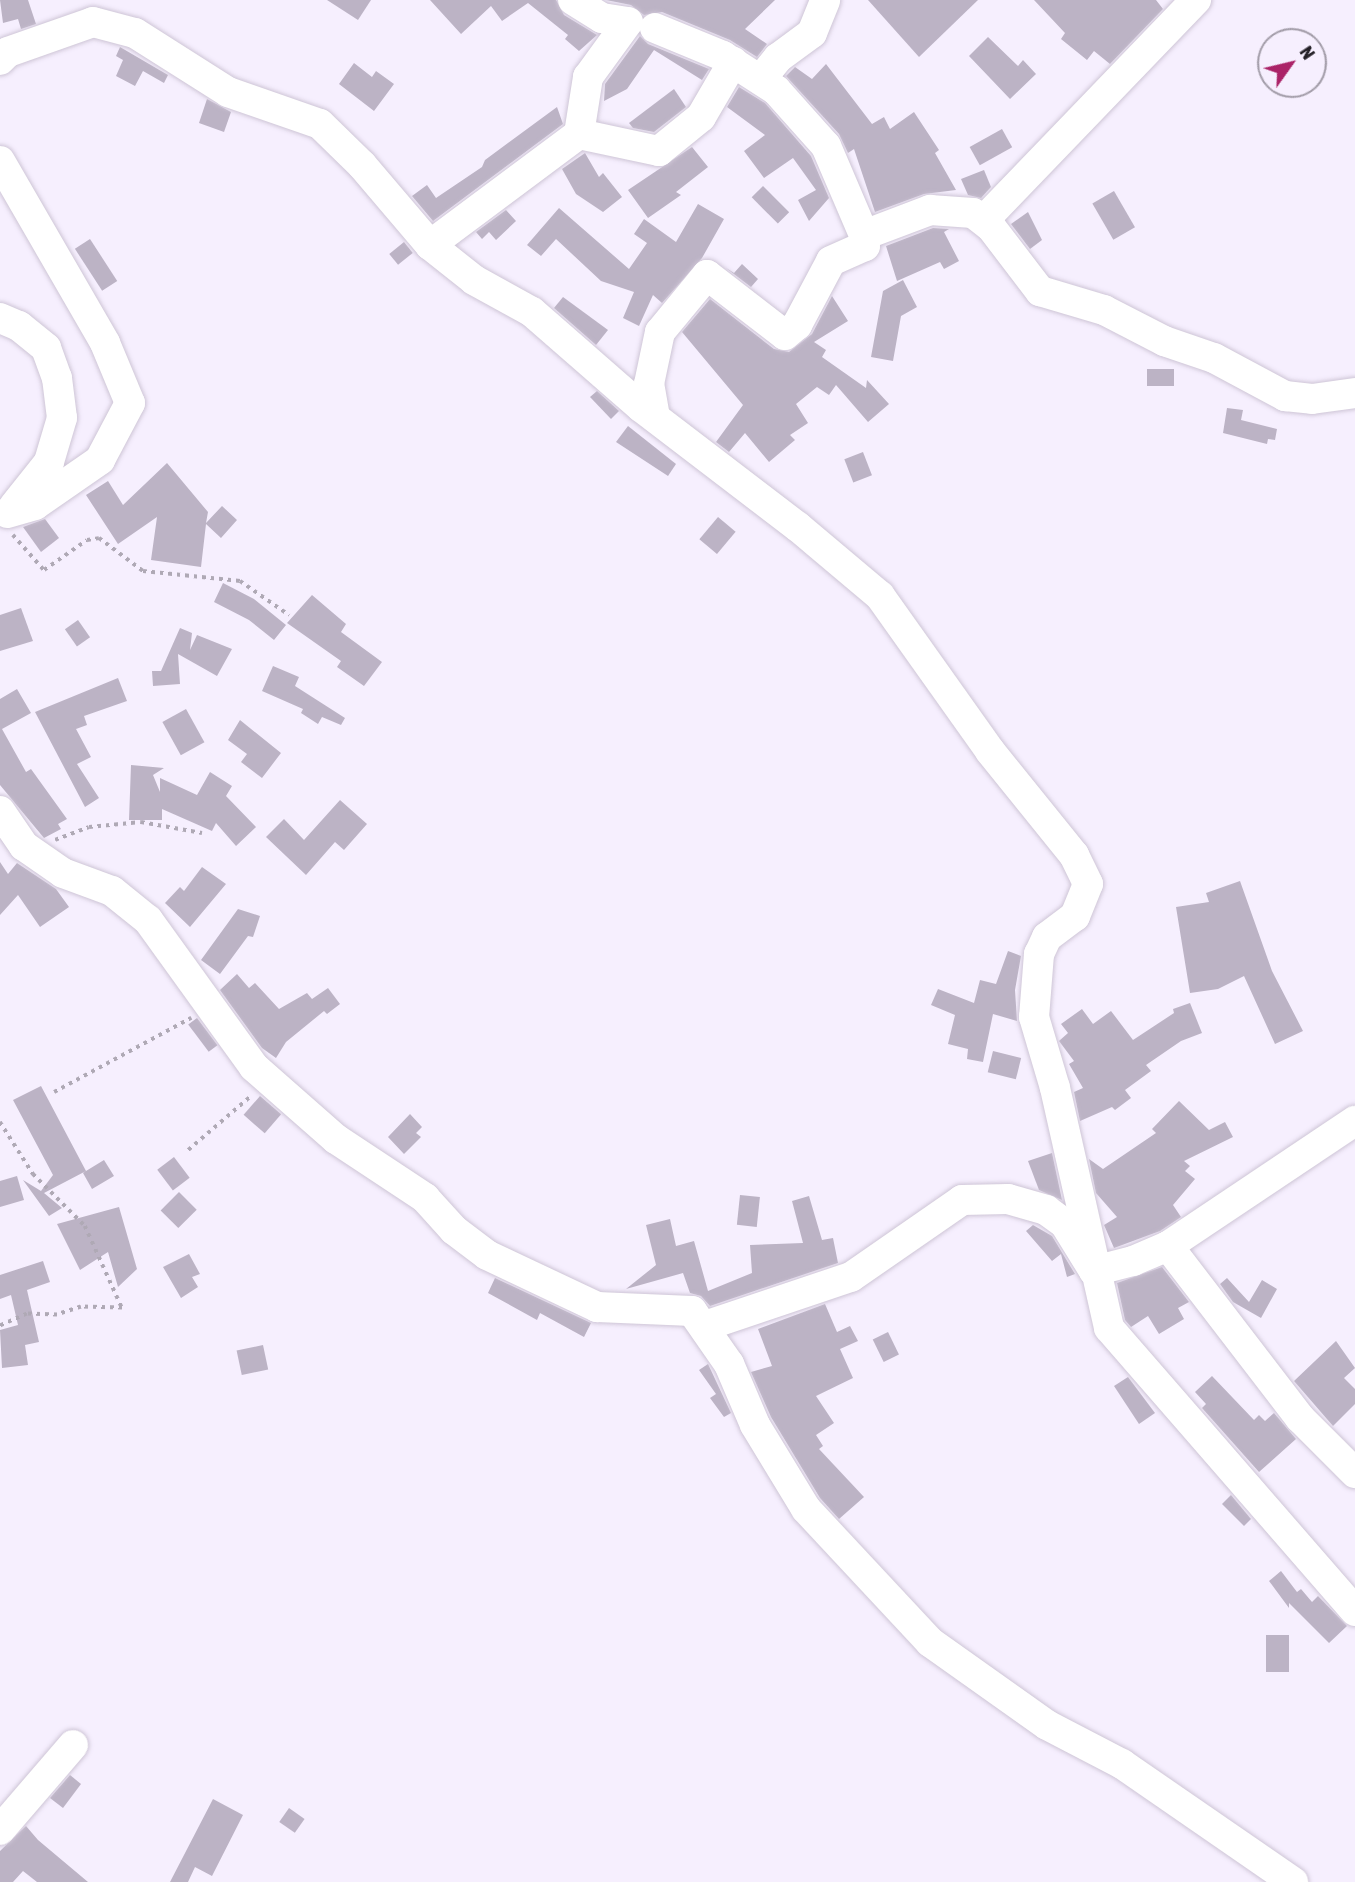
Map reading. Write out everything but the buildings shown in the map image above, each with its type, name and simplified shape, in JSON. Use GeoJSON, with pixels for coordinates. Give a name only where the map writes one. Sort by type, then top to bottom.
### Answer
{"type":"FeatureCollection","features":[{"type":"Feature","properties":{"kind":"street"},"geometry":{"type":"LineString","coordinates":[[430,245],[579,134],[588,78],[628,22],[602,19],[573,0]]}},
{"type":"Feature","properties":{"kind":"street"},"geometry":{"type":"LineString","coordinates":[[761,79],[778,58],[812,33],[825,0]]}},
{"type":"Feature","properties":{"kind":"street"},"geometry":{"type":"LineString","coordinates":[[984,220],[1196,0]]}},
{"type":"Feature","properties":{"kind":"street"},"geometry":{"type":"LineString","coordinates":[[0,60],[8,51],[93,22],[135,33],[228,92],[320,124],[362,165],[430,245],[474,280],[532,312],[655,417],[799,527],[880,596],[990,751],[1077,862],[1088,884],[1085,899],[1075,916],[1047,937],[1039,954],[1034,1017],[1055,1088],[1094,1271],[1109,1328],[1355,1611]]}},
{"type":"Feature","properties":{"kind":"street"},"geometry":{"type":"LineString","coordinates":[[655,28],[733,62],[761,79],[826,146],[864,235],[865,246],[831,261],[797,325],[785,335],[707,275],[660,332],[649,384],[655,417]]}},
{"type":"Feature","properties":{"kind":"street"},"geometry":{"type":"LineString","coordinates":[[579,134],[659,151],[701,117],[733,62]]}},
{"type":"Feature","properties":{"kind":"street"},"geometry":{"type":"LineString","coordinates":[[0,161],[105,342],[130,403],[100,460],[35,505],[3,518]]}},
{"type":"Feature","properties":{"kind":"street"},"geometry":{"type":"LineString","coordinates":[[864,235],[930,210],[958,209],[984,220],[1040,291],[1098,307],[1164,341],[1214,358],[1285,396],[1312,399],[1355,393]]}},
{"type":"Feature","properties":{"kind":"street"},"geometry":{"type":"LineString","coordinates":[[0,318],[19,326],[46,348],[57,378],[62,418],[49,462],[3,518]]}},
{"type":"Feature","properties":{"kind":"street"},"geometry":{"type":"LineString","coordinates":[[0,811],[30,849],[63,873],[112,891],[148,919],[209,1008],[254,1067],[336,1139],[425,1198],[487,1255],[597,1307],[692,1311],[729,1364],[755,1425],[806,1509],[930,1642],[1047,1725],[1122,1763],[1293,1882]]}},
{"type":"Feature","properties":{"kind":"street"},"geometry":{"type":"LineString","coordinates":[[1094,1271],[1168,1246],[1355,1121]]}},
{"type":"Feature","properties":{"kind":"street"},"geometry":{"type":"LineString","coordinates":[[705,1326],[851,1277],[962,1200],[1008,1199],[1046,1210],[1065,1224],[1094,1271]]}},
{"type":"Feature","properties":{"kind":"street"},"geometry":{"type":"LineString","coordinates":[[1168,1246],[1300,1418],[1355,1473]]}},
{"type":"Feature","properties":{"kind":"street"},"geometry":{"type":"LineString","coordinates":[[0,1830],[73,1745]]}},
{"type":"Feature","properties":{"kind":"path"},"geometry":{"type":"LineString","coordinates":[[3,518],[44,570],[87,540],[99,538],[143,571],[240,581],[289,615]]}},
{"type":"Feature","properties":{"kind":"path"},"geometry":{"type":"LineString","coordinates":[[30,849],[111,824],[141,822],[202,833]]}},
{"type":"Feature","properties":{"kind":"path"},"geometry":{"type":"LineString","coordinates":[[54,1092],[209,1008]]}},
{"type":"Feature","properties":{"kind":"path"},"geometry":{"type":"LineString","coordinates":[[188,1150],[270,1081]]}},
{"type":"Feature","properties":{"kind":"path"},"geometry":{"type":"LineString","coordinates":[[0,1122],[33,1174],[85,1226],[122,1308],[81,1307],[57,1315],[27,1314],[0,1326]]}}]}
